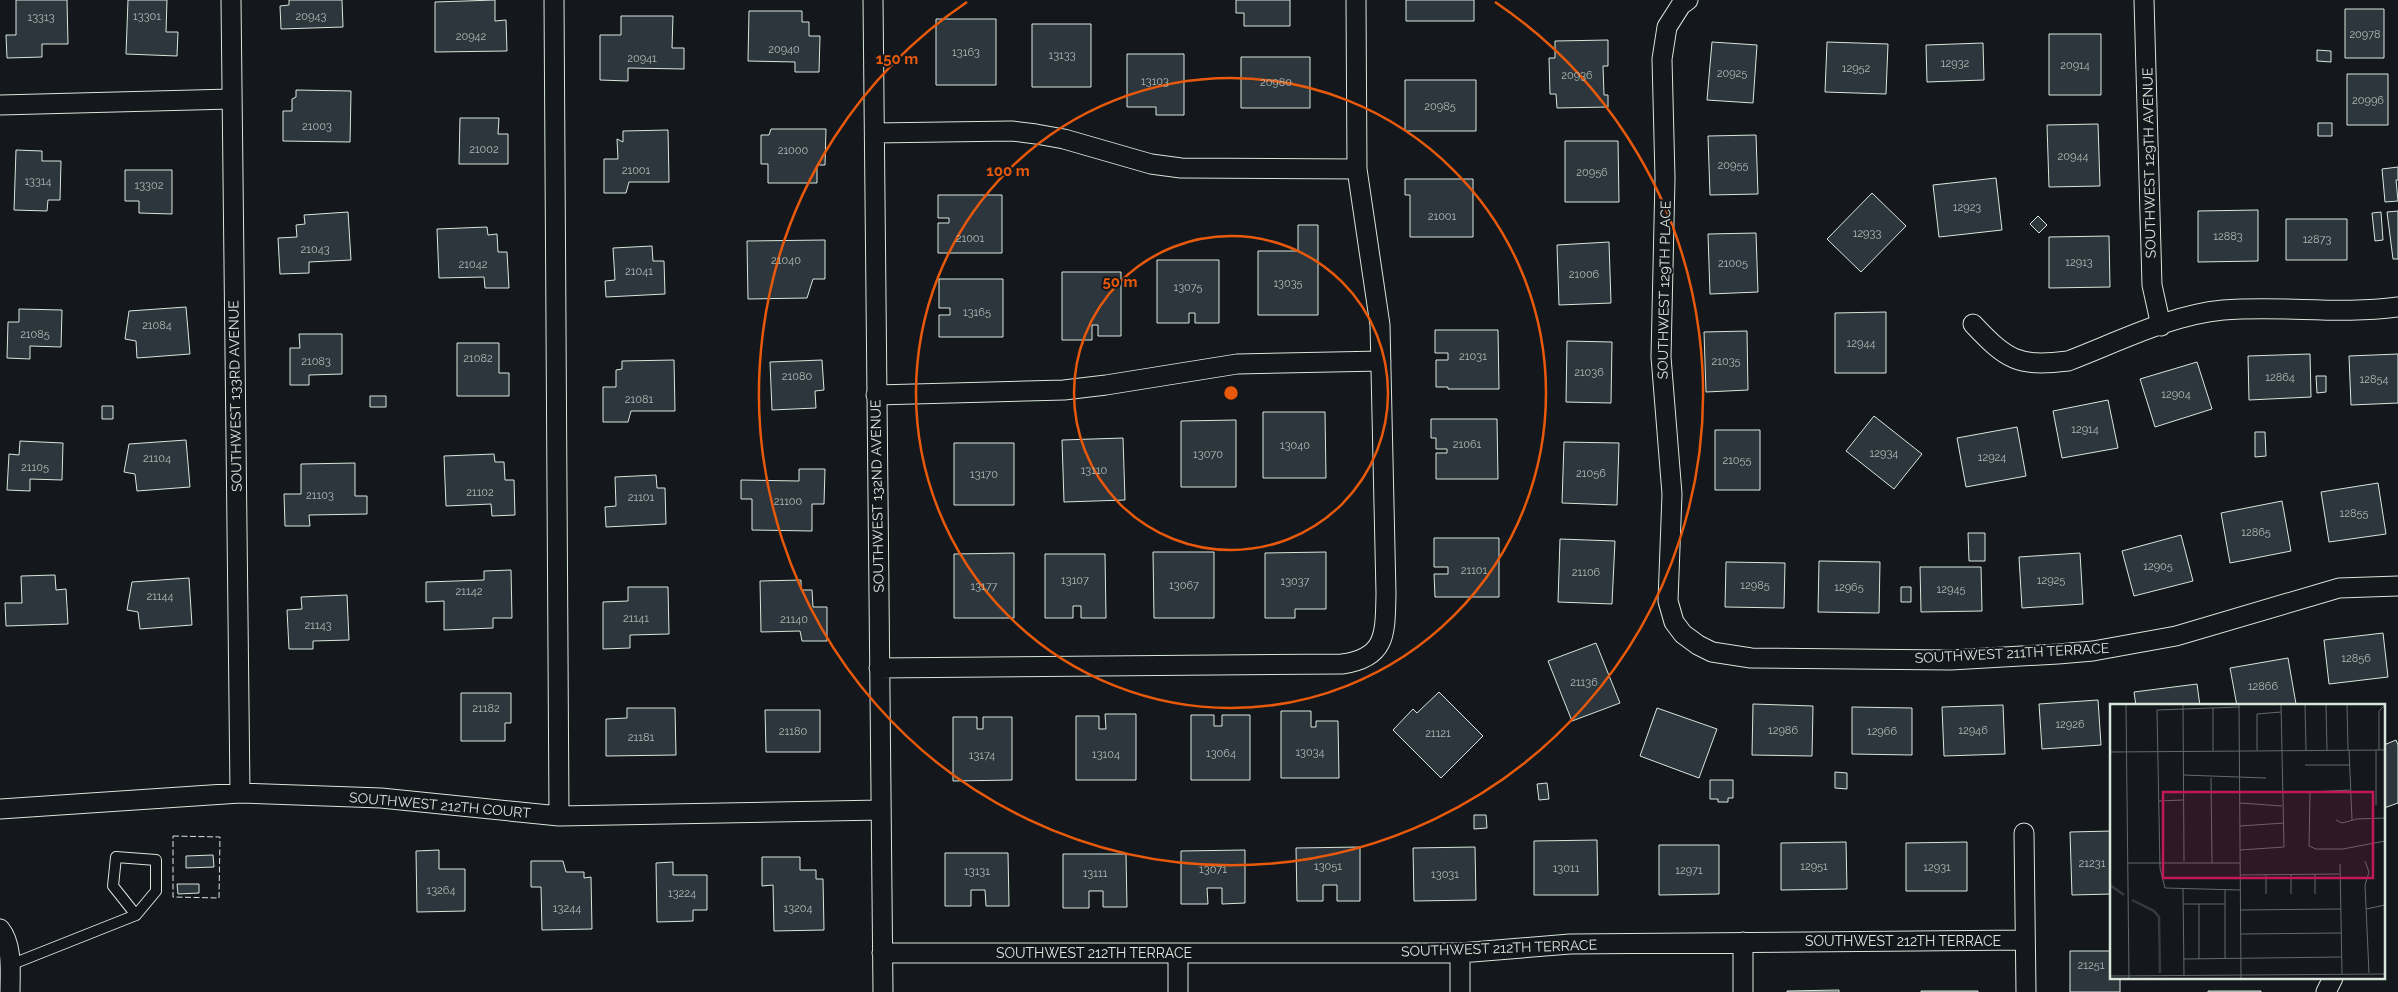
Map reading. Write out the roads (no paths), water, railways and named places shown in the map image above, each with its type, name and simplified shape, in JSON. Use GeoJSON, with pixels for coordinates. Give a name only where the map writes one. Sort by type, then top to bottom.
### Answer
{"type":"FeatureCollection","features":[{"type":"Feature","properties":{"kind":"street","name":"SOUTHWEST 133RD AVENUE"},"geometry":{"type":"LineString","coordinates":[[231,0],[240,793]]}},
{"type":"Feature","properties":{"kind":"street"},"geometry":{"type":"LineString","coordinates":[[554,0],[559,816]]}},
{"type":"Feature","properties":{"kind":"street","name":"SOUTHWEST 132ND AVENUE"},"geometry":{"type":"LineString","coordinates":[[873,0],[883,992]]}},
{"type":"Feature","properties":{"kind":"street"},"geometry":{"type":"LineString","coordinates":[[879,668],[1342,664],[1368,658],[1384,635],[1386,616],[1379,304],[1357,168],[1356,0]]}},
{"type":"Feature","properties":{"kind":"street","name":"SOUTHWEST 129TH AVENUE"},"geometry":{"type":"LineString","coordinates":[[2144,0],[2152,285],[2161,326]]}},
{"type":"Feature","properties":{"kind":"street","name":"SOUTHWEST 129TH PLACE"},"geometry":{"type":"LineString","coordinates":[[1683,634],[1674,622],[1668,601],[1672,494],[1663,394],[1661,319],[1665,178],[1663,42],[1667,27],[1684,3]]}},
{"type":"Feature","properties":{"kind":"street"},"geometry":{"type":"LineString","coordinates":[[0,105],[231,99]]}},
{"type":"Feature","properties":{"kind":"street"},"geometry":{"type":"LineString","coordinates":[[874,133],[1012,131],[1064,139],[1151,164],[1181,168],[1357,168]]}},
{"type":"Feature","properties":{"kind":"street"},"geometry":{"type":"LineString","coordinates":[[1973,324],[1997,350],[2010,357],[2037,363],[2068,361],[2186,317],[2235,309],[2357,311],[2398,307]]}},
{"type":"Feature","properties":{"kind":"street"},"geometry":{"type":"LineString","coordinates":[[876,395],[1064,390],[1237,364],[1381,361]]}},
{"type":"Feature","properties":{"kind":"street","name":"SOUTHWEST 211TH TERRACE"},"geometry":{"type":"LineString","coordinates":[[1683,634],[1712,652],[1751,658],[1951,660],[2058,654],[2117,647],[2176,636],[2339,588],[2398,586]]}},
{"type":"Feature","properties":{"kind":"street","name":"SOUTHWEST 212TH COURT"},"geometry":{"type":"LineString","coordinates":[[0,809],[240,793],[381,798],[559,816],[881,810]]}},
{"type":"Feature","properties":{"kind":"street"},"geometry":{"type":"LineString","coordinates":[[2024,833],[2026,992]]}},
{"type":"Feature","properties":{"kind":"street"},"geometry":{"type":"LineString","coordinates":[[0,929],[6,936],[10,964],[10,992]]}},
{"type":"Feature","properties":{"kind":"street","name":"SOUTHWEST 212TH TERRACE"},"geometry":{"type":"LineString","coordinates":[[882,953],[1460,953],[1570,944],[2025,940]]}},
{"type":"Feature","properties":{"kind":"street"},"geometry":{"type":"LineString","coordinates":[[1743,942],[1743,992]]}},
{"type":"Feature","properties":{"kind":"street"},"geometry":{"type":"LineString","coordinates":[[1178,953],[1178,992]]}},
{"type":"Feature","properties":{"kind":"street"},"geometry":{"type":"LineString","coordinates":[[1460,953],[1460,992]]}},
{"type":"Feature","properties":{"kind":"street"},"geometry":{"type":"LineString","coordinates":[[2326,992],[2332,980]]}},
{"type":"Feature","properties":{"kind":"lane"},"geometry":{"type":"LineString","coordinates":[[10,964],[136,915],[156,891],[156,860],[116,858],[113,886],[136,915]]}}]}
